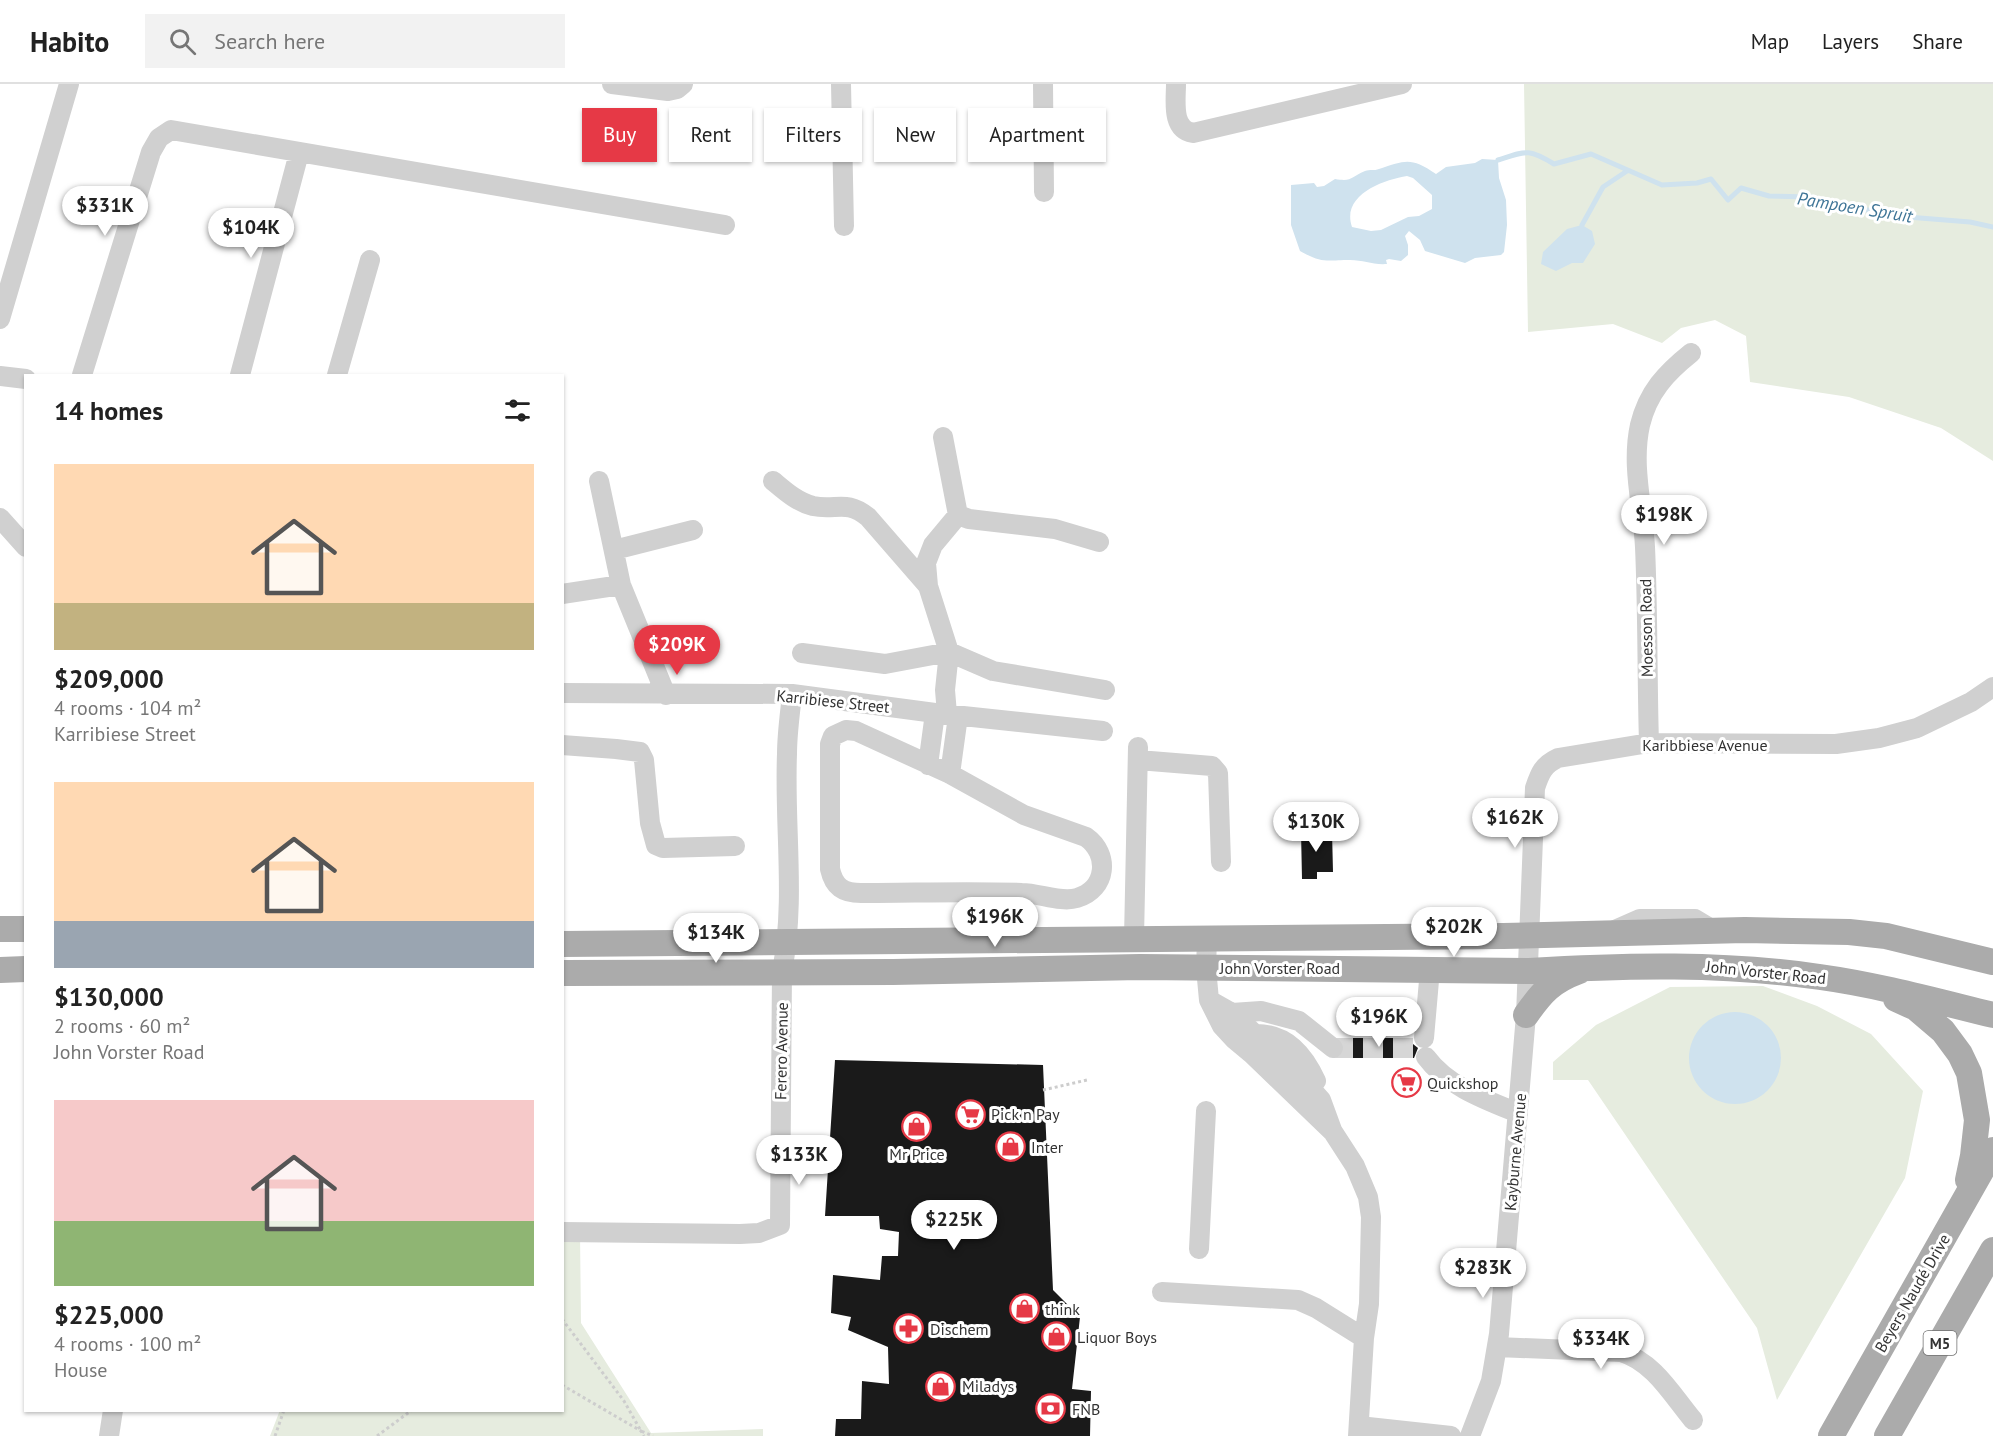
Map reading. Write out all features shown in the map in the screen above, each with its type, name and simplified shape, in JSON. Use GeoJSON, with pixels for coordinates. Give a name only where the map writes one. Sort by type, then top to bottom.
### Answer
{"type":"FeatureCollection","features":[{"type":"Feature","properties":{"kind":"main road"},"geometry":{"type":"LineString","coordinates":[[0,929],[24,929]]}},
{"type":"Feature","properties":{"kind":"main road","name":"John Vorster Road"},"geometry":{"type":"LineString","coordinates":[[564,944],[1207,939],[1714,930],[1849,932],[1911,942],[1993,962]]}},
{"type":"Feature","properties":{"kind":"main road"},"geometry":{"type":"LineString","coordinates":[[1911,942],[1993,950]]}},
{"type":"Feature","properties":{"kind":"main road","name":"John Vorster Road"},"geometry":{"type":"LineString","coordinates":[[564,973],[893,972],[1129,967],[1529,971],[1593,966],[1688,965],[1784,972],[1859,983],[1993,1015]]}},
{"type":"Feature","properties":{"kind":"main road"},"geometry":{"type":"LineString","coordinates":[[1526,1015],[1548,988],[1564,977],[1593,966]]}},
{"type":"Feature","properties":{"kind":"main road"},"geometry":{"type":"LineString","coordinates":[[0,970],[24,969]]}},
{"type":"Feature","properties":{"kind":"main road"},"geometry":{"type":"LineString","coordinates":[[1859,983],[1916,1008],[1943,1031],[1960,1054],[1969,1073],[1977,1120],[1973,1156],[1962,1207]]}},
{"type":"Feature","properties":{"kind":"main road","name":"Beyers Naudé Drive"},"geometry":{"type":"LineString","coordinates":[[1831,1436],[1993,1150]]}},
{"type":"Feature","properties":{"kind":"main road","name":"M5"},"geometry":{"type":"LineString","coordinates":[[1887,1436],[1993,1250]]}},
{"type":"Feature","properties":{"kind":"street"},"geometry":{"type":"LineString","coordinates":[[0,319],[69,84]]}},
{"type":"Feature","properties":{"kind":"street"},"geometry":{"type":"LineString","coordinates":[[612,84],[668,91],[677,89],[683,84]]}},
{"type":"Feature","properties":{"kind":"street"},"geometry":{"type":"LineString","coordinates":[[842,84],[844,226]]}},
{"type":"Feature","properties":{"kind":"street"},"geometry":{"type":"LineString","coordinates":[[1043,84],[1044,192]]}},
{"type":"Feature","properties":{"kind":"street"},"geometry":{"type":"LineString","coordinates":[[1176,84],[1177,117],[1185,131],[1193,133],[1346,91],[1402,84]]}},
{"type":"Feature","properties":{"kind":"street"},"geometry":{"type":"LineString","coordinates":[[82,374],[151,152],[159,138],[171,130],[725,225]]}},
{"type":"Feature","properties":{"kind":"street"},"geometry":{"type":"LineString","coordinates":[[240,374],[299,153]]}},
{"type":"Feature","properties":{"kind":"street"},"geometry":{"type":"LineString","coordinates":[[337,374],[370,260]]}},
{"type":"Feature","properties":{"kind":"street","name":"Moesson Road"},"geometry":{"type":"LineString","coordinates":[[1649,743],[1645,545],[1635,462],[1640,425],[1658,384],[1691,352]]}},
{"type":"Feature","properties":{"kind":"street"},"geometry":{"type":"LineString","coordinates":[[0,376],[24,379]]}},
{"type":"Feature","properties":{"kind":"street"},"geometry":{"type":"LineString","coordinates":[[943,437],[958,515]]}},
{"type":"Feature","properties":{"kind":"street"},"geometry":{"type":"LineString","coordinates":[[599,480],[621,585],[666,695]]}},
{"type":"Feature","properties":{"kind":"street"},"geometry":{"type":"LineString","coordinates":[[773,481],[797,500],[807,504],[816,507],[852,507],[859,510],[868,517],[928,586]]}},
{"type":"Feature","properties":{"kind":"street"},"geometry":{"type":"LineString","coordinates":[[958,515],[969,519],[1055,529],[1099,542]]}},
{"type":"Feature","properties":{"kind":"street"},"geometry":{"type":"LineString","coordinates":[[950,774],[945,690],[949,652],[925,572],[926,562],[933,545],[958,515]]}},
{"type":"Feature","properties":{"kind":"street"},"geometry":{"type":"LineString","coordinates":[[0,518],[24,545]]}},
{"type":"Feature","properties":{"kind":"street"},"geometry":{"type":"LineString","coordinates":[[614,550],[693,530]]}},
{"type":"Feature","properties":{"kind":"street"},"geometry":{"type":"LineString","coordinates":[[564,594],[621,585]]}},
{"type":"Feature","properties":{"kind":"street"},"geometry":{"type":"LineString","coordinates":[[802,653],[885,664],[949,652],[993,671],[1105,690]]}},
{"type":"Feature","properties":{"kind":"street","name":"Karibbiese Avenue"},"geometry":{"type":"LineString","coordinates":[[1531,935],[1535,788],[1541,769],[1548,762],[1558,758],[1649,743],[1836,744],[1878,738],[1917,728],[1971,702],[1993,687]]}},
{"type":"Feature","properties":{"kind":"street","name":"Karribiese Street"},"geometry":{"type":"LineString","coordinates":[[564,693],[792,694],[1102,731]]}},
{"type":"Feature","properties":{"kind":"street","name":"Ferero Avenue"},"geometry":{"type":"LineString","coordinates":[[564,1232],[740,1234],[759,1233],[780,1225],[782,971],[788,942],[787,755],[792,694]]}},
{"type":"Feature","properties":{"kind":"street"},"geometry":{"type":"LineString","coordinates":[[928,765],[947,714]]}},
{"type":"Feature","properties":{"kind":"street"},"geometry":{"type":"LineString","coordinates":[[846,729],[856,731],[950,774],[1024,815],[1086,837],[1095,844],[1101,853],[1103,866],[1101,877],[1094,887],[1077,898],[1023,893],[849,893],[839,888],[832,880],[830,869],[830,744],[833,736],[846,729]]}},
{"type":"Feature","properties":{"kind":"street"},"geometry":{"type":"LineString","coordinates":[[564,745],[640,752],[644,760],[650,823],[656,845],[663,848],[735,846]]}},
{"type":"Feature","properties":{"kind":"street"},"geometry":{"type":"LineString","coordinates":[[1134,938],[1138,753],[1216,768],[1221,862]]}},
{"type":"Feature","properties":{"kind":"street","name":"Kayburne Avenue"},"geometry":{"type":"LineString","coordinates":[[1470,1436],[1485,1401],[1497,1347],[1531,935]]}},
{"type":"Feature","properties":{"kind":"street"},"geometry":{"type":"LineString","coordinates":[[1207,939],[1206,968],[1209,1000],[1222,1026],[1333,1132],[1355,1166],[1368,1197],[1371,1217],[1371,1264],[1359,1431],[1451,1436]]}},
{"type":"Feature","properties":{"kind":"street"},"geometry":{"type":"LineString","coordinates":[[1430,969],[1425,1048],[1435,1069],[1490,1102],[1518,1113]]}},
{"type":"Feature","properties":{"kind":"street"},"geometry":{"type":"LineString","coordinates":[[1209,1000],[1232,1013],[1257,1034],[1322,1100]]}},
{"type":"Feature","properties":{"kind":"street"},"geometry":{"type":"LineString","coordinates":[[1232,1013],[1252,1011],[1299,1021],[1333,1048]]}},
{"type":"Feature","properties":{"kind":"street"},"geometry":{"type":"LineString","coordinates":[[1292,1046],[1311,1029]]}},
{"type":"Feature","properties":{"kind":"street"},"geometry":{"type":"LineString","coordinates":[[1257,1034],[1270,1034],[1292,1046],[1313,1074],[1333,1132]]}},
{"type":"Feature","properties":{"kind":"street"},"geometry":{"type":"LineString","coordinates":[[1199,1248],[1206,1111]]}},
{"type":"Feature","properties":{"kind":"street"},"geometry":{"type":"LineString","coordinates":[[1162,1292],[1298,1300],[1316,1308],[1364,1338]]}},
{"type":"Feature","properties":{"kind":"street"},"geometry":{"type":"LineString","coordinates":[[1497,1347],[1621,1352],[1634,1356],[1648,1366],[1693,1420]]}},
{"type":"Feature","properties":{"kind":"street"},"geometry":{"type":"LineString","coordinates":[[109,1436],[112,1412]]}},
{"type":"Feature","properties":{"kind":"path"},"geometry":{"type":"LineString","coordinates":[[1043,1090],[1087,1080]]}},
{"type":"Feature","properties":{"kind":"path"},"geometry":{"type":"LineString","coordinates":[[564,1322],[624,1401],[644,1436]]}},
{"type":"Feature","properties":{"kind":"path"},"geometry":{"type":"LineString","coordinates":[[564,1386],[653,1436]]}},
{"type":"Feature","properties":{"kind":"path"},"geometry":{"type":"LineString","coordinates":[[275,1436],[283,1412]]}},
{"type":"Feature","properties":{"kind":"path"},"geometry":{"type":"LineString","coordinates":[[376,1436],[409,1412]]}},
{"type":"Feature","properties":{"kind":"shaded area"},"geometry":{"type":"Polygon","coordinates":[[[1524,84],[1993,84],[1993,461],[1941,428],[1849,397],[1750,382],[1746,336],[1715,320],[1681,328],[1662,343],[1613,324],[1528,332],[1524,84]]]}},
{"type":"Feature","properties":{"kind":"shaded area"},"geometry":{"type":"Polygon","coordinates":[[[1763,986],[1817,1006],[1871,1034],[1923,1091],[1905,1178],[1777,1400],[1757,1328],[1588,1080],[1553,1080],[1553,1062],[1596,1025],[1670,987],[1763,986]]]}},
{"type":"Feature","properties":{"kind":"shaded area"},"geometry":{"type":"Polygon","coordinates":[[[564,1233],[580,1233],[581,1323],[651,1433],[763,1429],[763,1436],[270,1436],[279,1412],[564,1412],[564,1233]]]}},
{"type":"Feature","properties":{"kind":"water"},"geometry":{"type":"Polygon","coordinates":[[[1482,159],[1498,160],[1499,178],[1506,200],[1507,225],[1504,252],[1501,255],[1475,258],[1465,263],[1425,251],[1420,240],[1409,231],[1405,236],[1408,255],[1401,261],[1386,260],[1387,264],[1355,260],[1325,260],[1314,258],[1300,251],[1291,225],[1291,185],[1314,183],[1317,187],[1324,186],[1335,179],[1348,179],[1365,171],[1377,170],[1402,162],[1420,165],[1436,174],[1446,167],[1475,163],[1482,159]],[[1407,176],[1397,178],[1366,191],[1353,206],[1350,216],[1352,227],[1371,231],[1381,230],[1432,209],[1432,195],[1413,178],[1407,176]]]}},
{"type":"Feature","properties":{"kind":"water"},"geometry":{"type":"Polygon","coordinates":[[[1582,225],[1592,231],[1595,244],[1583,263],[1572,263],[1556,271],[1541,264],[1543,252],[1567,229],[1582,225]]]}},
{"type":"Feature","properties":{"kind":"water"},"geometry":{"type":"Polygon","coordinates":[[[1735,1012],[1752,1016],[1767,1026],[1777,1041],[1781,1058],[1777,1075],[1767,1090],[1752,1100],[1735,1104],[1718,1100],[1703,1090],[1693,1075],[1689,1058],[1693,1041],[1703,1026],[1718,1016],[1735,1012]]]}},
{"type":"Feature","properties":{"kind":"building"},"geometry":{"type":"Polygon","coordinates":[[[1301,831],[1332,831],[1333,872],[1317,872],[1317,879],[1302,879],[1301,831]]]}},
{"type":"Feature","properties":{"kind":"building"},"geometry":{"type":"Polygon","coordinates":[[[1340,1038],[1412,1038],[1413,1044],[1418,1048],[1414,1058],[1339,1058],[1345,1049],[1340,1038]]]}},
{"type":"Feature","properties":{"kind":"building"},"geometry":{"type":"Polygon","coordinates":[[[835,1060],[1043,1065],[1053,1290],[1080,1317],[1072,1389],[1091,1391],[1090,1436],[835,1436],[836,1419],[861,1419],[862,1381],[889,1384],[888,1347],[848,1330],[851,1317],[831,1313],[833,1275],[880,1280],[882,1256],[898,1256],[899,1232],[880,1229],[879,1216],[825,1216],[835,1060]]]}},
{"type":"Feature","properties":{"kind":"waterway","name":"Pampoen Spruit"},"geometry":{"type":"LineString","coordinates":[[1498,160],[1532,153],[1554,164],[1591,154],[1662,185],[1697,183],[1711,179],[1728,200],[1741,188],[1769,196],[1811,197],[1845,205],[1854,210],[1875,210],[1895,216],[1970,222],[1993,227]]}},
{"type":"Feature","properties":{"kind":"waterway","name":"Pampoen Spruit"},"geometry":{"type":"LineString","coordinates":[[1582,225],[1603,187],[1627,171]]}},
{"type":"Feature","properties":{"kind":"tunnel"},"geometry":{"type":"LineString","coordinates":[[1333,1048],[1424,1048]]}},
{"type":"Feature","properties":{"kind":"place","name":"Quickshop"},"geometry":{"type":"Point","coordinates":[1406,1083]}},
{"type":"Feature","properties":{"kind":"place","name":"Pick n Pay"},"geometry":{"type":"Point","coordinates":[970,1114]}},
{"type":"Feature","properties":{"kind":"place","name":"Mr Price"},"geometry":{"type":"Point","coordinates":[917,1126]}},
{"type":"Feature","properties":{"kind":"place","name":"Inter"},"geometry":{"type":"Point","coordinates":[1010,1147]}},
{"type":"Feature","properties":{"kind":"place","name":"think"},"geometry":{"type":"Point","coordinates":[1024,1309]}},
{"type":"Feature","properties":{"kind":"place","name":"Dischem"},"geometry":{"type":"Point","coordinates":[909,1329]}},
{"type":"Feature","properties":{"kind":"place","name":"Liquor Boys"},"geometry":{"type":"Point","coordinates":[1056,1337]}},
{"type":"Feature","properties":{"kind":"place","name":"Miladys"},"geometry":{"type":"Point","coordinates":[941,1386]}},
{"type":"Feature","properties":{"kind":"place","name":"FNB"},"geometry":{"type":"Point","coordinates":[1051,1409]}}]}
